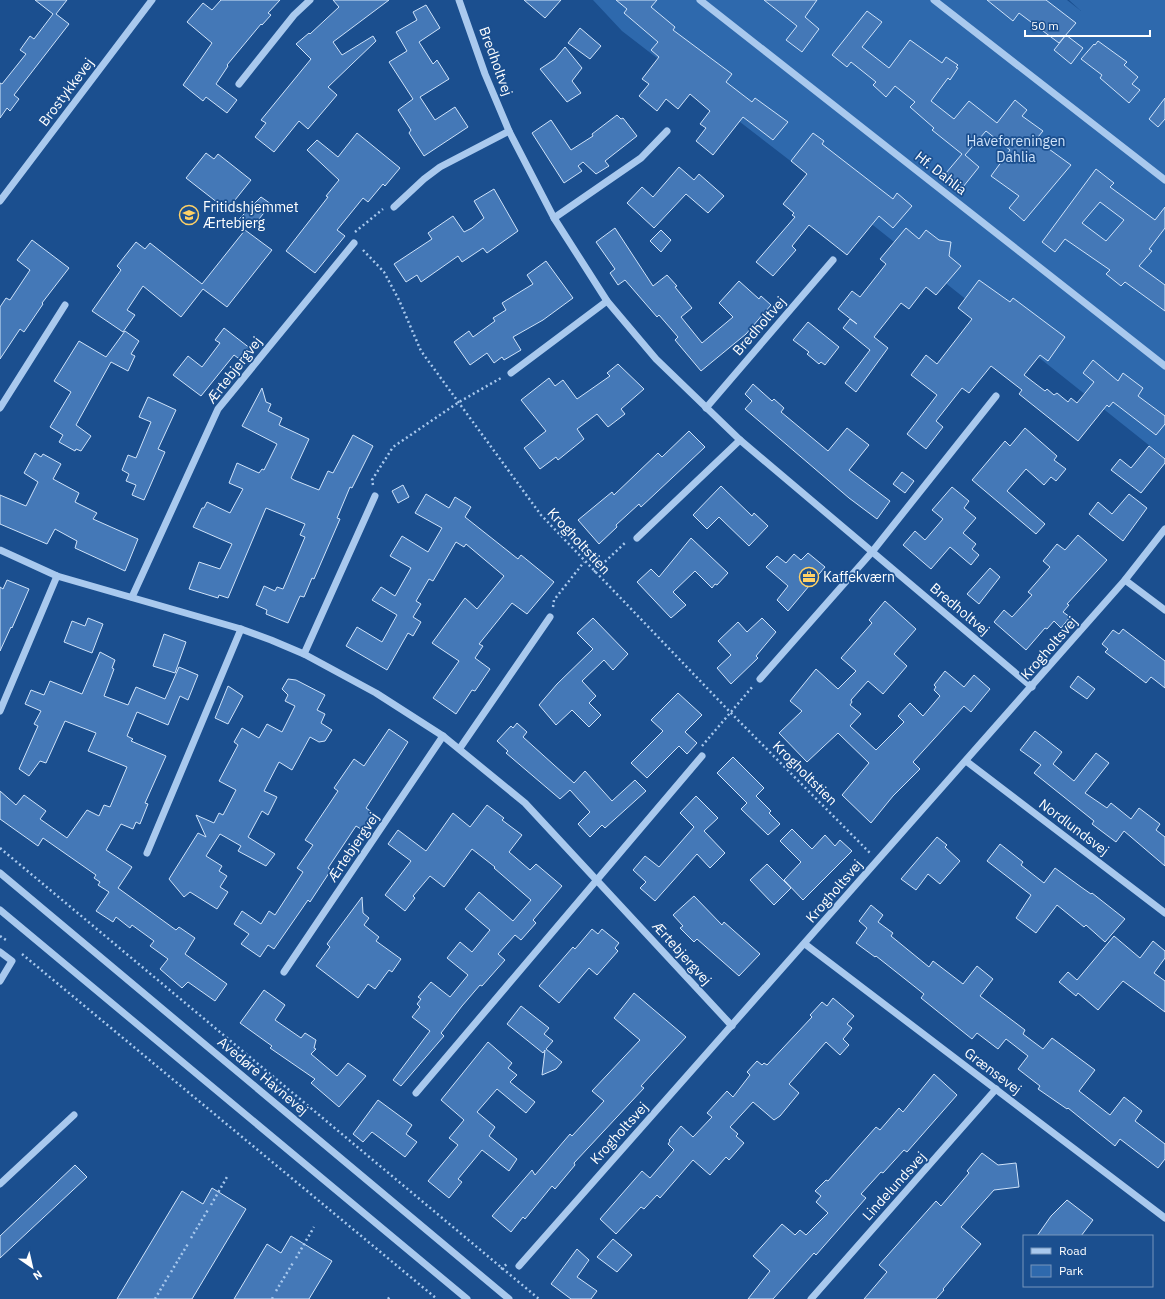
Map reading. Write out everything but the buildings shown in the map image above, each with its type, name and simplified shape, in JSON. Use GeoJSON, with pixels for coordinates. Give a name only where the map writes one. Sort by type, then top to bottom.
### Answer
{"type":"FeatureCollection","features":[{"type":"Feature","properties":{"kind":"street","name":"Brostykkevej"},"geometry":{"type":"LineString","coordinates":[[0,200],[152,0]]}},
{"type":"Feature","properties":{"kind":"street"},"geometry":{"type":"LineString","coordinates":[[238,84],[294,15],[310,0]]}},
{"type":"Feature","properties":{"kind":"street","name":"Bredholtvej"},"geometry":{"type":"LineString","coordinates":[[459,0],[485,74],[509,131],[554,218],[607,301],[656,359],[740,440],[1032,687]]}},
{"type":"Feature","properties":{"kind":"street","name":"Hf. Dahlia"},"geometry":{"type":"LineString","coordinates":[[700,0],[1165,366]]}},
{"type":"Feature","properties":{"kind":"street"},"geometry":{"type":"LineString","coordinates":[[934,0],[1165,180]]}},
{"type":"Feature","properties":{"kind":"street"},"geometry":{"type":"LineString","coordinates":[[394,207],[424,179],[440,167],[509,131]]}},
{"type":"Feature","properties":{"kind":"street"},"geometry":{"type":"LineString","coordinates":[[554,218],[641,158],[667,131]]}},
{"type":"Feature","properties":{"kind":"street","name":"Ærtebjergvej"},"geometry":{"type":"LineString","coordinates":[[132,597],[218,409],[354,243]]}},
{"type":"Feature","properties":{"kind":"street","name":"Bredholtvej"},"geometry":{"type":"LineString","coordinates":[[706,408],[833,260]]}},
{"type":"Feature","properties":{"kind":"street"},"geometry":{"type":"LineString","coordinates":[[510,373],[607,301]]}},
{"type":"Feature","properties":{"kind":"street"},"geometry":{"type":"LineString","coordinates":[[0,408],[65,305]]}},
{"type":"Feature","properties":{"kind":"street"},"geometry":{"type":"LineString","coordinates":[[760,679],[872,552],[996,396]]}},
{"type":"Feature","properties":{"kind":"street"},"geometry":{"type":"LineString","coordinates":[[637,538],[740,440]]}},
{"type":"Feature","properties":{"kind":"street"},"geometry":{"type":"LineString","coordinates":[[304,654],[375,496]]}},
{"type":"Feature","properties":{"kind":"street","name":"Krogholtsvej"},"geometry":{"type":"LineString","coordinates":[[519,1266],[1032,687],[1125,580],[1165,529]]}},
{"type":"Feature","properties":{"kind":"street","name":"Ærtebjergvej"},"geometry":{"type":"LineString","coordinates":[[0,550],[58,576],[241,629],[304,654],[376,693],[443,736],[460,748],[525,803],[732,1026]]}},
{"type":"Feature","properties":{"kind":"street"},"geometry":{"type":"LineString","coordinates":[[0,711],[58,576]]}},
{"type":"Feature","properties":{"kind":"street"},"geometry":{"type":"LineString","coordinates":[[1125,580],[1165,610]]}},
{"type":"Feature","properties":{"kind":"street"},"geometry":{"type":"LineString","coordinates":[[460,748],[550,617]]}},
{"type":"Feature","properties":{"kind":"street"},"geometry":{"type":"LineString","coordinates":[[147,853],[241,629]]}},
{"type":"Feature","properties":{"kind":"street","name":"Ærtebjergvej"},"geometry":{"type":"LineString","coordinates":[[284,972],[443,736]]}},
{"type":"Feature","properties":{"kind":"street"},"geometry":{"type":"LineString","coordinates":[[416,1093],[702,756]]}},
{"type":"Feature","properties":{"kind":"street","name":"Nordlundsvej"},"geometry":{"type":"LineString","coordinates":[[966,761],[1165,913]]}},
{"type":"Feature","properties":{"kind":"street","name":"Avedøre Havnevej"},"geometry":{"type":"LineString","coordinates":[[0,873],[509,1299]]}},
{"type":"Feature","properties":{"kind":"street"},"geometry":{"type":"LineString","coordinates":[[0,910],[467,1299]]}},
{"type":"Feature","properties":{"kind":"street","name":"Grænsevej"},"geometry":{"type":"LineString","coordinates":[[805,944],[1165,1218]]}},
{"type":"Feature","properties":{"kind":"street"},"geometry":{"type":"LineString","coordinates":[[0,952],[12,961],[0,981]]}},
{"type":"Feature","properties":{"kind":"street","name":"Lindelundsvej"},"geometry":{"type":"LineString","coordinates":[[811,1299],[996,1090]]}},
{"type":"Feature","properties":{"kind":"street"},"geometry":{"type":"LineString","coordinates":[[0,1184],[74,1115]]}},
{"type":"Feature","properties":{"kind":"path"},"geometry":{"type":"LineString","coordinates":[[354,243],[353,233],[381,209],[394,207]]}},
{"type":"Feature","properties":{"kind":"path","name":"Krogholtstien"},"geometry":{"type":"LineString","coordinates":[[354,243],[368,254],[384,272],[399,300],[421,351],[541,515],[584,562],[877,861]]}},
{"type":"Feature","properties":{"kind":"path"},"geometry":{"type":"LineString","coordinates":[[375,496],[372,480],[393,447],[459,402],[510,373]]}},
{"type":"Feature","properties":{"kind":"path"},"geometry":{"type":"LineString","coordinates":[[594,572],[631,537],[637,538]]}},
{"type":"Feature","properties":{"kind":"path"},"geometry":{"type":"LineString","coordinates":[[550,617],[554,600],[584,562]]}},
{"type":"Feature","properties":{"kind":"path"},"geometry":{"type":"LineString","coordinates":[[702,756],[702,745],[760,679]]}},
{"type":"Feature","properties":{"kind":"path"},"geometry":{"type":"LineString","coordinates":[[0,848],[539,1299]]}},
{"type":"Feature","properties":{"kind":"path"},"geometry":{"type":"LineString","coordinates":[[0,936],[6,941]]}},
{"type":"Feature","properties":{"kind":"path"},"geometry":{"type":"LineString","coordinates":[[18,951],[437,1299]]}},
{"type":"Feature","properties":{"kind":"path"},"geometry":{"type":"LineString","coordinates":[[211,1205],[227,1177]]}},
{"type":"Feature","properties":{"kind":"path"},"geometry":{"type":"LineString","coordinates":[[191,1238],[209,1208]]}},
{"type":"Feature","properties":{"kind":"path"},"geometry":{"type":"LineString","coordinates":[[296,1258],[314,1227]]}},
{"type":"Feature","properties":{"kind":"path"},"geometry":{"type":"LineString","coordinates":[[171,1272],[189,1242]]}},
{"type":"Feature","properties":{"kind":"path"},"geometry":{"type":"LineString","coordinates":[[276,1291],[294,1261]]}},
{"type":"Feature","properties":{"kind":"path"},"geometry":{"type":"LineString","coordinates":[[155,1299],[169,1275]]}},
{"type":"Feature","properties":{"kind":"path"},"geometry":{"type":"LineString","coordinates":[[272,1299],[274,1294]]}},
{"type":"Feature","properties":{"kind":"path"},"geometry":{"type":"LineString","coordinates":[[388,1299],[391,1295]]}},
{"type":"Feature","properties":{"kind":"green space","name":"Haveforeningen Dahlia"},"geometry":{"type":"Polygon","coordinates":[[[593,0],[1067,0],[1081,11],[1069,0],[1165,0],[1165,458],[849,206],[622,31],[593,0]]]}},
{"type":"Feature","properties":{"kind":"place","name":"Fritidshjemmet Ærtebjerg"},"geometry":{"type":"Point","coordinates":[189,215]}},
{"type":"Feature","properties":{"kind":"place","name":"Kaffekværn"},"geometry":{"type":"Point","coordinates":[809,577]}}]}
